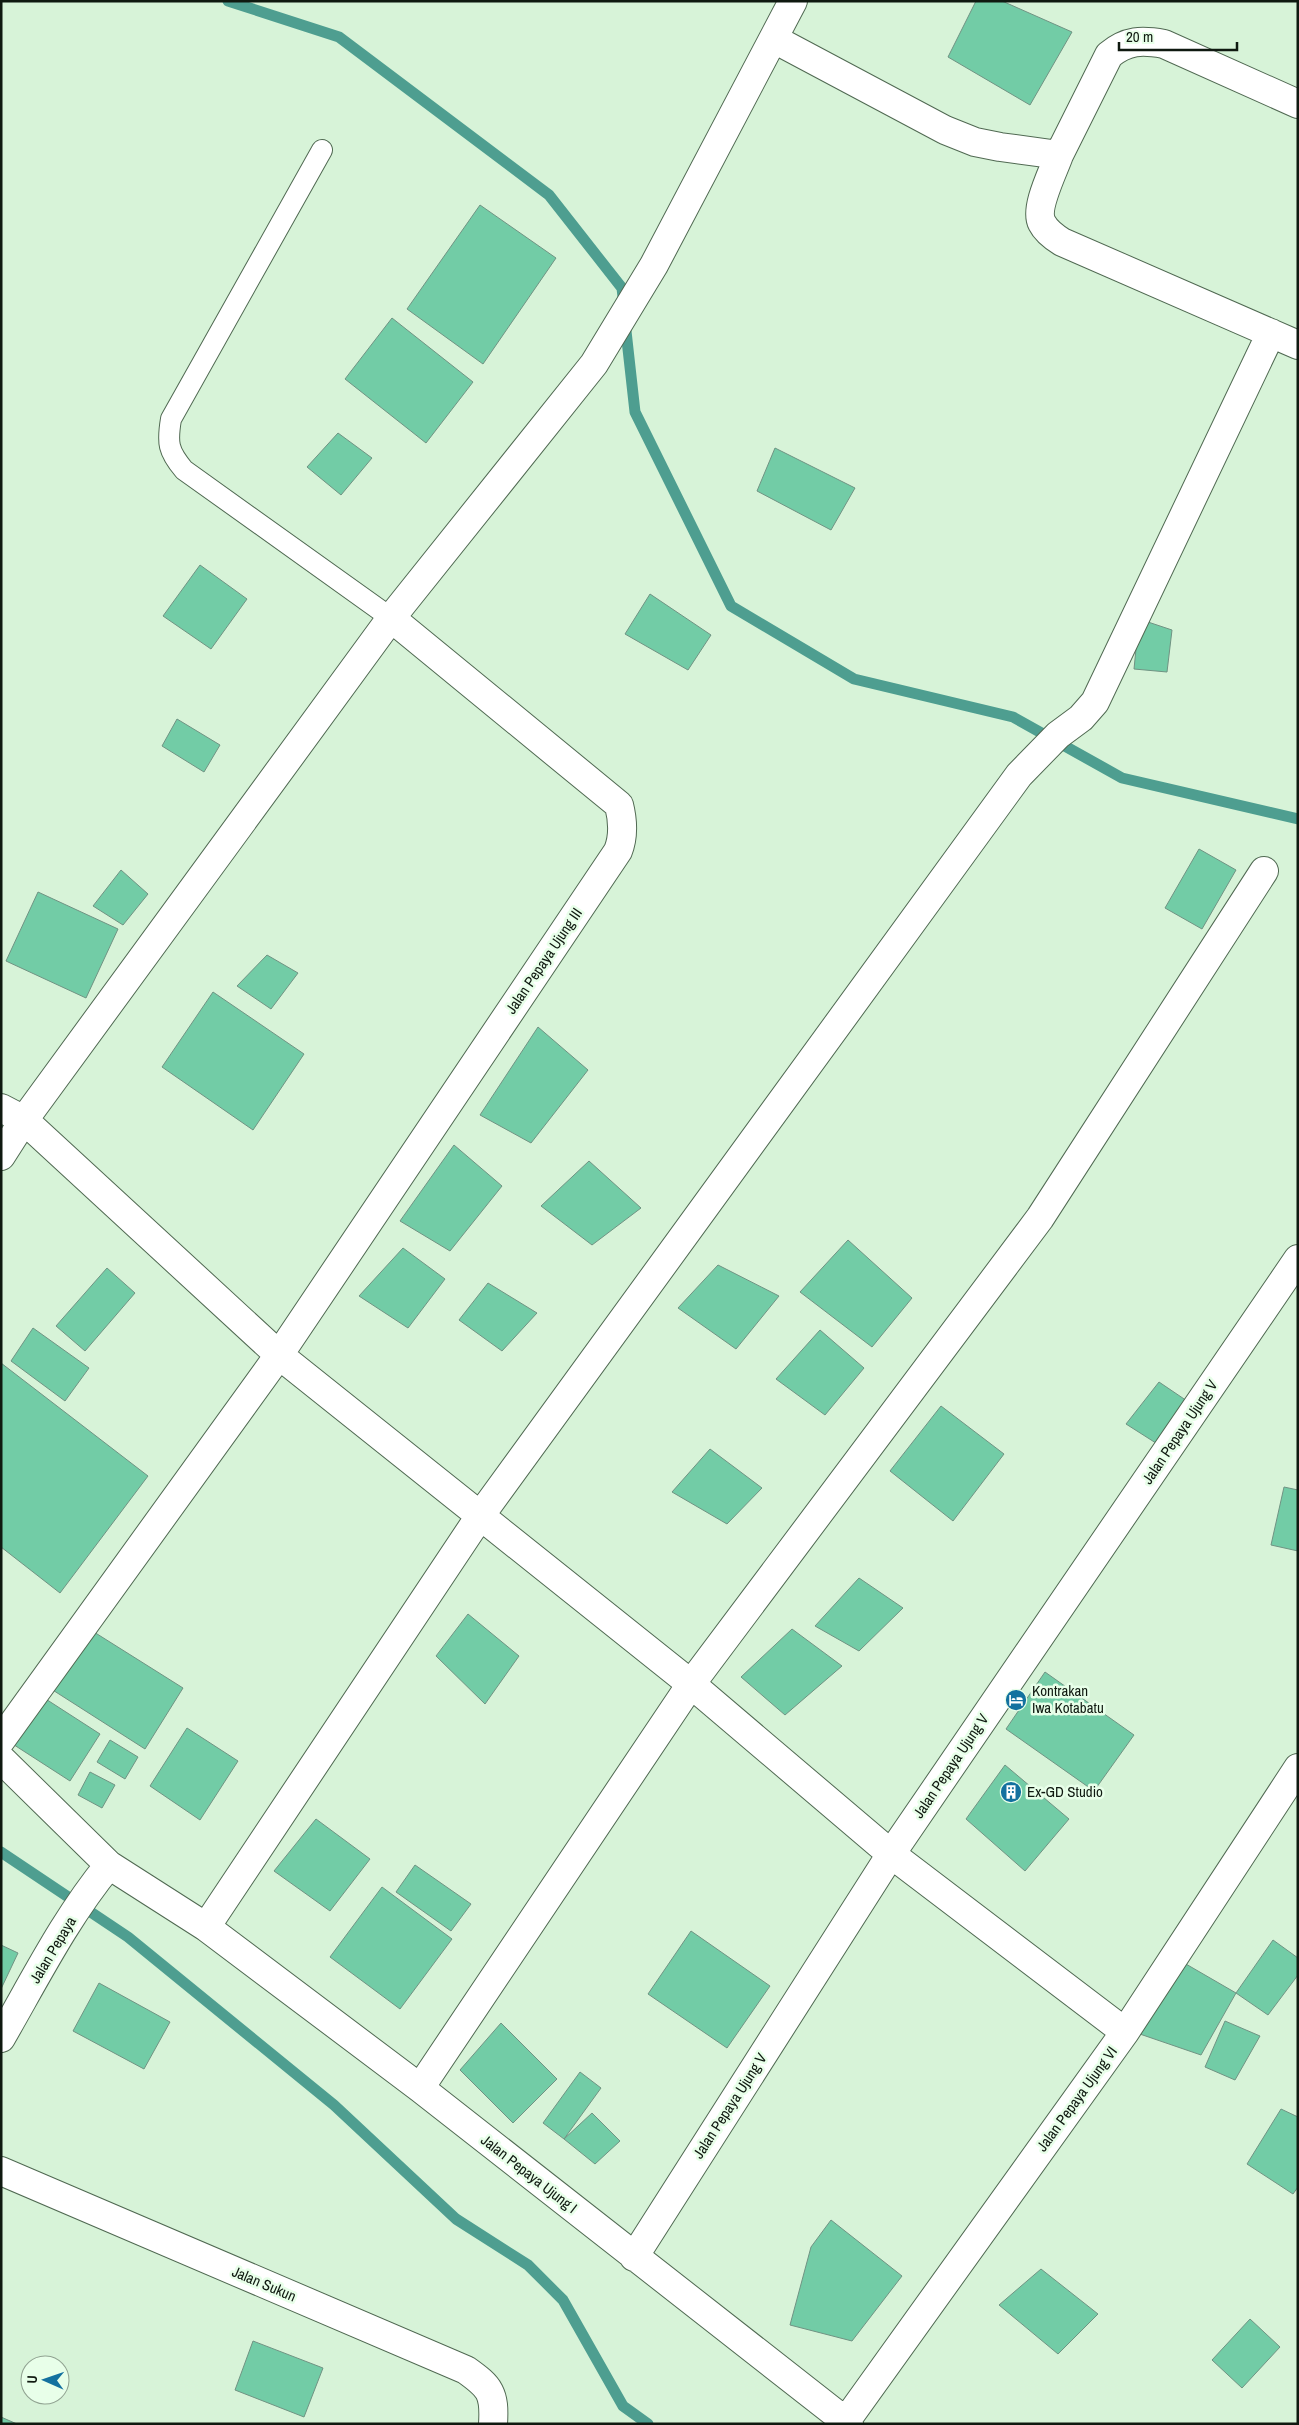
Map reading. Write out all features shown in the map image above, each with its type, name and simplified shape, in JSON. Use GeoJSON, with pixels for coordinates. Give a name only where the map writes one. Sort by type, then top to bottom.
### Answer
{"type":"FeatureCollection","features":[{"type":"Feature","properties":{"kind":"street"},"geometry":{"type":"LineString","coordinates":[[1,1156],[12,1114],[391,618],[594,364],[654,265],[793,1]]}},
{"type":"Feature","properties":{"kind":"street"},"geometry":{"type":"LineString","coordinates":[[774,40],[945,130],[991,146],[1059,155]]}},
{"type":"Feature","properties":{"kind":"street"},"geometry":{"type":"LineString","coordinates":[[1298,104],[1164,44],[1146,41],[1132,42],[1120,46],[1109,55],[1059,155],[1040,208],[1041,221],[1050,233],[1062,242],[1298,345]]}},
{"type":"Feature","properties":{"kind":"street"},"geometry":{"type":"LineString","coordinates":[[206,1927],[480,1516],[1019,775],[1058,734],[1081,718],[1094,702],[1271,333]]}},
{"type":"Feature","properties":{"kind":"street","name":"Jalan Pepaya Ujung III"},"geometry":{"type":"LineString","coordinates":[[1,1740],[279,1355],[618,851],[622,841],[622,818],[619,805],[391,618]]}},
{"type":"Feature","properties":{"kind":"street"},"geometry":{"type":"LineString","coordinates":[[420,2088],[691,1684],[1040,1218],[1264,871]]}},
{"type":"Feature","properties":{"kind":"street"},"geometry":{"type":"LineString","coordinates":[[12,1114],[279,1355],[691,1684],[891,1854],[1125,2032]]}},
{"type":"Feature","properties":{"kind":"street","name":"Jalan Pepaya Ujung V"},"geometry":{"type":"LineString","coordinates":[[634,2257],[891,1854],[1298,1259]]}},
{"type":"Feature","properties":{"kind":"street","name":"Jalan Pepaya Ujung I"},"geometry":{"type":"LineString","coordinates":[[1,1760],[109,1865],[206,1927],[420,2088],[848,2423]]}},
{"type":"Feature","properties":{"kind":"street","name":"Jalan Pepaya Ujung VI"},"geometry":{"type":"LineString","coordinates":[[848,2423],[1125,2032],[1298,1768]]}},
{"type":"Feature","properties":{"kind":"street","name":"Jalan Pepaya"},"geometry":{"type":"LineString","coordinates":[[1,2038],[90,1888],[109,1865]]}},
{"type":"Feature","properties":{"kind":"street","name":"Jalan Sukun"},"geometry":{"type":"LineString","coordinates":[[1,2171],[466,2370],[486,2384],[494,2406],[493,2424]]}},
{"type":"Feature","properties":{"kind":"lane"},"geometry":{"type":"LineString","coordinates":[[322,150],[171,419],[168,438],[172,456],[184,470],[391,618]]}},
{"type":"Feature","properties":{"kind":"building"},"geometry":{"type":"Polygon","coordinates":[[[976,1],[1002,1],[1072,32],[1030,105],[948,57],[976,1]]]}},
{"type":"Feature","properties":{"kind":"building"},"geometry":{"type":"Polygon","coordinates":[[[480,205],[556,258],[483,364],[407,309],[480,205]]]}},
{"type":"Feature","properties":{"kind":"building"},"geometry":{"type":"Polygon","coordinates":[[[392,318],[473,382],[426,443],[345,379],[392,318]]]}},
{"type":"Feature","properties":{"kind":"building"},"geometry":{"type":"Polygon","coordinates":[[[338,433],[372,458],[341,495],[307,467],[338,433]]]}},
{"type":"Feature","properties":{"kind":"building"},"geometry":{"type":"Polygon","coordinates":[[[775,448],[855,488],[831,530],[757,491],[775,448]]]}},
{"type":"Feature","properties":{"kind":"building"},"geometry":{"type":"Polygon","coordinates":[[[200,565],[247,599],[211,649],[163,616],[200,565]]]}},
{"type":"Feature","properties":{"kind":"building"},"geometry":{"type":"Polygon","coordinates":[[[650,594],[711,635],[688,670],[625,634],[650,594]]]}},
{"type":"Feature","properties":{"kind":"building"},"geometry":{"type":"Polygon","coordinates":[[[1139,619],[1172,630],[1167,672],[1134,669],[1139,619]]]}},
{"type":"Feature","properties":{"kind":"building"},"geometry":{"type":"Polygon","coordinates":[[[177,719],[220,745],[204,772],[162,746],[177,719]]]}},
{"type":"Feature","properties":{"kind":"building"},"geometry":{"type":"Polygon","coordinates":[[[1199,849],[1236,870],[1202,929],[1165,908],[1199,849]]]}},
{"type":"Feature","properties":{"kind":"building"},"geometry":{"type":"Polygon","coordinates":[[[121,870],[148,894],[123,925],[93,906],[121,870]]]}},
{"type":"Feature","properties":{"kind":"building"},"geometry":{"type":"Polygon","coordinates":[[[38,892],[118,929],[86,998],[6,961],[38,892]]]}},
{"type":"Feature","properties":{"kind":"building"},"geometry":{"type":"Polygon","coordinates":[[[267,955],[298,973],[271,1009],[237,986],[267,955]]]}},
{"type":"Feature","properties":{"kind":"building"},"geometry":{"type":"Polygon","coordinates":[[[213,992],[304,1054],[253,1130],[162,1067],[213,992]]]}},
{"type":"Feature","properties":{"kind":"building"},"geometry":{"type":"Polygon","coordinates":[[[538,1027],[588,1070],[531,1143],[480,1115],[538,1027]]]}},
{"type":"Feature","properties":{"kind":"building"},"geometry":{"type":"Polygon","coordinates":[[[454,1145],[502,1186],[450,1251],[400,1221],[454,1145]]]}},
{"type":"Feature","properties":{"kind":"building"},"geometry":{"type":"Polygon","coordinates":[[[589,1161],[641,1208],[592,1245],[541,1206],[589,1161]]]}},
{"type":"Feature","properties":{"kind":"building"},"geometry":{"type":"Polygon","coordinates":[[[848,1240],[912,1298],[872,1347],[800,1292],[848,1240]]]}},
{"type":"Feature","properties":{"kind":"building"},"geometry":{"type":"Polygon","coordinates":[[[403,1248],[445,1279],[408,1328],[359,1296],[403,1248]]]}},
{"type":"Feature","properties":{"kind":"building"},"geometry":{"type":"Polygon","coordinates":[[[718,1265],[779,1296],[736,1349],[678,1308],[718,1265]]]}},
{"type":"Feature","properties":{"kind":"building"},"geometry":{"type":"Polygon","coordinates":[[[107,1268],[135,1293],[85,1351],[56,1326],[107,1268]]]}},
{"type":"Feature","properties":{"kind":"building"},"geometry":{"type":"Polygon","coordinates":[[[488,1283],[537,1313],[502,1351],[459,1320],[488,1283]]]}},
{"type":"Feature","properties":{"kind":"building"},"geometry":{"type":"Polygon","coordinates":[[[33,1328],[89,1368],[65,1401],[11,1361],[33,1328]]]}},
{"type":"Feature","properties":{"kind":"building"},"geometry":{"type":"Polygon","coordinates":[[[820,1330],[864,1368],[825,1415],[776,1379],[820,1330]]]}},
{"type":"Feature","properties":{"kind":"building"},"geometry":{"type":"Polygon","coordinates":[[[1,1363],[148,1476],[60,1593],[1,1547],[1,1363]]]}},
{"type":"Feature","properties":{"kind":"building"},"geometry":{"type":"Polygon","coordinates":[[[1159,1382],[1193,1405],[1159,1445],[1126,1424],[1159,1382]]]}},
{"type":"Feature","properties":{"kind":"building"},"geometry":{"type":"Polygon","coordinates":[[[941,1406],[1004,1454],[953,1521],[890,1471],[941,1406]]]}},
{"type":"Feature","properties":{"kind":"building"},"geometry":{"type":"Polygon","coordinates":[[[710,1449],[762,1488],[727,1524],[672,1492],[710,1449]]]}},
{"type":"Feature","properties":{"kind":"building"},"geometry":{"type":"Polygon","coordinates":[[[1284,1487],[1298,1490],[1298,1551],[1271,1545],[1284,1487]]]}},
{"type":"Feature","properties":{"kind":"building"},"geometry":{"type":"Polygon","coordinates":[[[859,1578],[903,1608],[859,1651],[815,1626],[859,1578]]]}},
{"type":"Feature","properties":{"kind":"building"},"geometry":{"type":"Polygon","coordinates":[[[468,1614],[519,1656],[485,1704],[436,1656],[468,1614]]]}},
{"type":"Feature","properties":{"kind":"building"},"geometry":{"type":"Polygon","coordinates":[[[86,1627],[183,1688],[145,1749],[48,1687],[86,1627]]]}},
{"type":"Feature","properties":{"kind":"building"},"geometry":{"type":"Polygon","coordinates":[[[792,1629],[842,1666],[785,1715],[741,1677],[792,1629]]]}},
{"type":"Feature","properties":{"kind":"building","name":"Kontrakan Iwa Kotabatu"},"geometry":{"type":"Polygon","coordinates":[[[1045,1672],[1134,1735],[1094,1791],[1006,1729],[1045,1672]]]}},
{"type":"Feature","properties":{"kind":"building"},"geometry":{"type":"Polygon","coordinates":[[[38,1694],[100,1734],[70,1781],[8,1741],[38,1694]]]}},
{"type":"Feature","properties":{"kind":"building"},"geometry":{"type":"Polygon","coordinates":[[[187,1728],[238,1761],[200,1820],[150,1786],[187,1728]]]}},
{"type":"Feature","properties":{"kind":"building"},"geometry":{"type":"Polygon","coordinates":[[[110,1740],[138,1757],[125,1779],[97,1762],[110,1740]]]}},
{"type":"Feature","properties":{"kind":"building","name":"Ex-GD Studio"},"geometry":{"type":"Polygon","coordinates":[[[1005,1765],[1069,1819],[1025,1871],[966,1819],[1005,1765]]]}},
{"type":"Feature","properties":{"kind":"building"},"geometry":{"type":"Polygon","coordinates":[[[90,1772],[115,1785],[102,1808],[78,1795],[90,1772]]]}},
{"type":"Feature","properties":{"kind":"building"},"geometry":{"type":"Polygon","coordinates":[[[316,1819],[370,1859],[330,1911],[274,1871],[316,1819]]]}},
{"type":"Feature","properties":{"kind":"building"},"geometry":{"type":"Polygon","coordinates":[[[415,1865],[471,1904],[451,1931],[396,1892],[415,1865]]]}},
{"type":"Feature","properties":{"kind":"building"},"geometry":{"type":"Polygon","coordinates":[[[382,1887],[452,1939],[400,2009],[330,1957],[382,1887]]]}},
{"type":"Feature","properties":{"kind":"building"},"geometry":{"type":"Polygon","coordinates":[[[691,1931],[770,1986],[727,2048],[648,1994],[691,1931]]]}},
{"type":"Feature","properties":{"kind":"building"},"geometry":{"type":"Polygon","coordinates":[[[1273,1940],[1298,1958],[1298,1975],[1268,2015],[1236,1993],[1273,1940]]]}},
{"type":"Feature","properties":{"kind":"building"},"geometry":{"type":"Polygon","coordinates":[[[1,1945],[18,1953],[1,1989],[1,1945]]]}},
{"type":"Feature","properties":{"kind":"building"},"geometry":{"type":"Polygon","coordinates":[[[1179,1960],[1236,1993],[1201,2055],[1134,2032],[1179,1960]]]}},
{"type":"Feature","properties":{"kind":"building"},"geometry":{"type":"Polygon","coordinates":[[[99,1983],[170,2022],[144,2069],[73,2031],[99,1983]]]}},
{"type":"Feature","properties":{"kind":"building"},"geometry":{"type":"Polygon","coordinates":[[[1225,2021],[1260,2036],[1235,2080],[1205,2067],[1225,2021]]]}},
{"type":"Feature","properties":{"kind":"building"},"geometry":{"type":"Polygon","coordinates":[[[501,2023],[557,2079],[513,2123],[460,2070],[501,2023]]]}},
{"type":"Feature","properties":{"kind":"building"},"geometry":{"type":"Polygon","coordinates":[[[580,2072],[601,2088],[564,2139],[543,2123],[580,2072]]]}},
{"type":"Feature","properties":{"kind":"building"},"geometry":{"type":"Polygon","coordinates":[[[1281,2109],[1298,2117],[1298,2187],[1293,2194],[1247,2164],[1281,2109]]]}},
{"type":"Feature","properties":{"kind":"building"},"geometry":{"type":"Polygon","coordinates":[[[592,2113],[620,2141],[595,2164],[564,2139],[592,2113]]]}},
{"type":"Feature","properties":{"kind":"building"},"geometry":{"type":"Polygon","coordinates":[[[831,2220],[902,2276],[852,2341],[790,2325],[811,2247],[831,2220]]]}},
{"type":"Feature","properties":{"kind":"building"},"geometry":{"type":"Polygon","coordinates":[[[1041,2269],[1098,2314],[1058,2354],[999,2305],[1041,2269]]]}},
{"type":"Feature","properties":{"kind":"building"},"geometry":{"type":"Polygon","coordinates":[[[1250,2319],[1280,2347],[1242,2388],[1212,2360],[1250,2319]]]}},
{"type":"Feature","properties":{"kind":"building"},"geometry":{"type":"Polygon","coordinates":[[[253,2341],[323,2368],[304,2417],[235,2390],[253,2341]]]}},
{"type":"Feature","properties":{"kind":"building"},"geometry":{"type":"Polygon","coordinates":[[[1,2417],[17,2424],[1,2424],[1,2417]]]}},
{"type":"Feature","properties":{"kind":"waterway"},"geometry":{"type":"LineString","coordinates":[[228,1],[339,37],[549,195],[622,288],[624,306]]}},
{"type":"Feature","properties":{"kind":"waterway"},"geometry":{"type":"LineString","coordinates":[[625,322],[635,412],[731,606],[854,679],[1013,717],[1122,778],[1298,819]]}},
{"type":"Feature","properties":{"kind":"waterway"},"geometry":{"type":"LineString","coordinates":[[1,1852],[128,1937],[334,2105],[456,2219],[528,2265],[563,2300],[623,2406],[648,2424]]}},
{"type":"Feature","properties":{"kind":"place","name":"Kontrakan Iwa Kotabatu"},"geometry":{"type":"Point","coordinates":[1016,1700]}},
{"type":"Feature","properties":{"kind":"place","name":"Ex-GD Studio"},"geometry":{"type":"Point","coordinates":[1011,1792]}}]}
